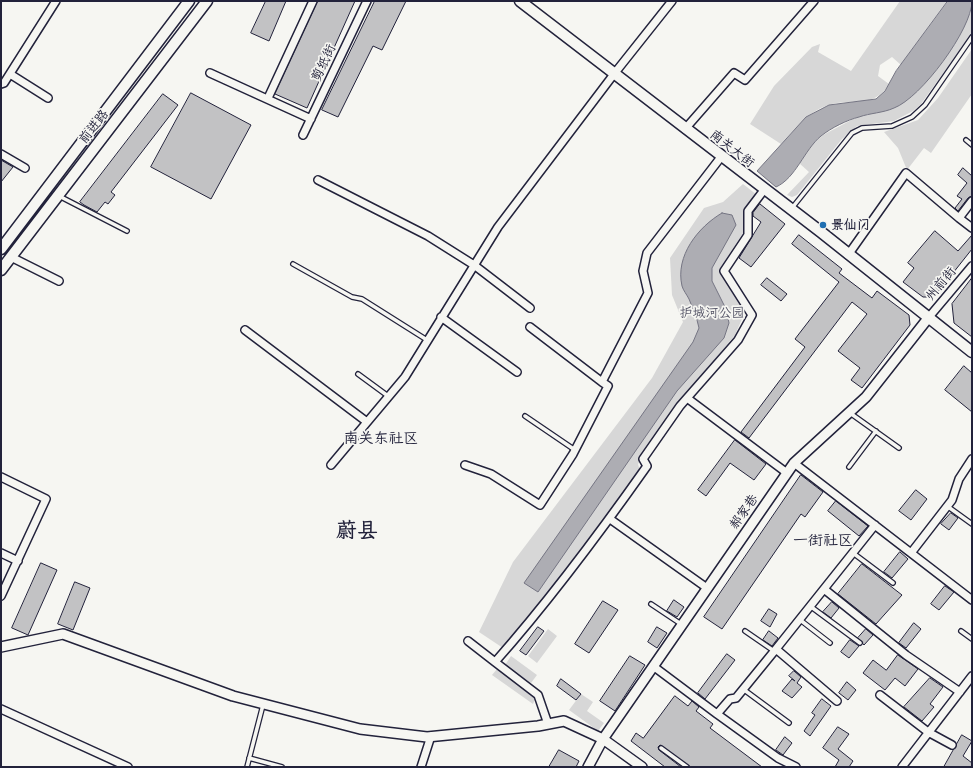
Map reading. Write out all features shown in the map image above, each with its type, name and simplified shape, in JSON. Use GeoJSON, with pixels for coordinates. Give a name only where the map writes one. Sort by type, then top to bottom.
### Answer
{"type":"FeatureCollection","features":[{"type":"Feature","properties":{"kind":"main road","name":"前进路"},"geometry":{"type":"LineString","coordinates":[[1,249],[189,1]]}},
{"type":"Feature","properties":{"kind":"main road","name":"前进路"},"geometry":{"type":"LineString","coordinates":[[1,270],[207,1]]}},
{"type":"Feature","properties":{"kind":"main road","name":"南关大街"},"geometry":{"type":"LineString","coordinates":[[520,1],[972,352]]}},
{"type":"Feature","properties":{"kind":"street"},"geometry":{"type":"LineString","coordinates":[[1,84],[4,83],[10,74],[56,1]]}},
{"type":"Feature","properties":{"kind":"street"},"geometry":{"type":"LineString","coordinates":[[268,98],[314,1]]}},
{"type":"Feature","properties":{"kind":"street","name":"剪纸街"},"geometry":{"type":"LineString","coordinates":[[303,135],[367,1]]}},
{"type":"Feature","properties":{"kind":"street"},"geometry":{"type":"LineString","coordinates":[[331,465],[404,377],[498,227],[614,74],[672,1]]}},
{"type":"Feature","properties":{"kind":"street"},"geometry":{"type":"LineString","coordinates":[[685,128],[734,73],[745,80],[814,1]]}},
{"type":"Feature","properties":{"kind":"street"},"geometry":{"type":"LineString","coordinates":[[210,73],[268,98],[311,119]]}},
{"type":"Feature","properties":{"kind":"street"},"geometry":{"type":"LineString","coordinates":[[10,74],[48,98]]}},
{"type":"Feature","properties":{"kind":"street"},"geometry":{"type":"LineString","coordinates":[[1,154],[25,168]]}},
{"type":"Feature","properties":{"kind":"street"},"geometry":{"type":"LineString","coordinates":[[602,382],[648,293],[643,271],[647,253],[721,157]]}},
{"type":"Feature","properties":{"kind":"street"},"geometry":{"type":"LineString","coordinates":[[848,255],[906,173],[958,218],[972,228]]}},
{"type":"Feature","properties":{"kind":"street"},"geometry":{"type":"LineString","coordinates":[[318,180],[428,236],[474,265],[530,308]]}},
{"type":"Feature","properties":{"kind":"street"},"geometry":{"type":"LineString","coordinates":[[495,662],[527,627],[610,519],[647,466],[643,459],[687,398],[738,340],[752,315],[724,271],[748,234],[748,211],[764,190]]}},
{"type":"Feature","properties":{"kind":"street"},"geometry":{"type":"LineString","coordinates":[[958,218],[972,201]]}},
{"type":"Feature","properties":{"kind":"street"},"geometry":{"type":"LineString","coordinates":[[11,257],[59,281]]}},
{"type":"Feature","properties":{"kind":"street","name":"州前街"},"geometry":{"type":"LineString","coordinates":[[929,318],[972,266]]}},
{"type":"Feature","properties":{"kind":"street"},"geometry":{"type":"LineString","coordinates":[[442,317],[517,372]]}},
{"type":"Feature","properties":{"kind":"street","name":"郝家巷"},"geometry":{"type":"LineString","coordinates":[[592,765],[603,739],[794,463],[866,397],[929,318]]}},
{"type":"Feature","properties":{"kind":"street"},"geometry":{"type":"LineString","coordinates":[[465,465],[491,474],[540,505],[575,450],[608,386],[530,327]]}},
{"type":"Feature","properties":{"kind":"street"},"geometry":{"type":"LineString","coordinates":[[245,330],[367,422]]}},
{"type":"Feature","properties":{"kind":"street"},"geometry":{"type":"LineString","coordinates":[[687,398],[787,473]]}},
{"type":"Feature","properties":{"kind":"street"},"geometry":{"type":"LineString","coordinates":[[911,553],[952,500],[959,479],[972,459]]}},
{"type":"Feature","properties":{"kind":"street"},"geometry":{"type":"LineString","coordinates":[[794,463],[972,600]]}},
{"type":"Feature","properties":{"kind":"street"},"geometry":{"type":"LineString","coordinates":[[1,477],[46,500],[2,593]]}},
{"type":"Feature","properties":{"kind":"street"},"geometry":{"type":"LineString","coordinates":[[610,519],[707,588]]}},
{"type":"Feature","properties":{"kind":"street"},"geometry":{"type":"LineString","coordinates":[[717,714],[730,698],[736,698],[876,525]]}},
{"type":"Feature","properties":{"kind":"street"},"geometry":{"type":"LineString","coordinates":[[1,553],[18,561]]}},
{"type":"Feature","properties":{"kind":"street"},"geometry":{"type":"LineString","coordinates":[[824,589],[906,655],[960,692]]}},
{"type":"Feature","properties":{"kind":"street"},"geometry":{"type":"LineString","coordinates":[[1,648],[63,634],[233,696],[264,702],[360,729],[431,736],[564,721],[603,739],[642,767]]}},
{"type":"Feature","properties":{"kind":"street"},"geometry":{"type":"LineString","coordinates":[[468,641],[538,695],[548,724]]}},
{"type":"Feature","properties":{"kind":"street"},"geometry":{"type":"LineString","coordinates":[[775,650],[837,701]]}},
{"type":"Feature","properties":{"kind":"street"},"geometry":{"type":"LineString","coordinates":[[653,666],[778,758],[796,767]]}},
{"type":"Feature","properties":{"kind":"street"},"geometry":{"type":"LineString","coordinates":[[902,767],[972,676]]}},
{"type":"Feature","properties":{"kind":"street"},"geometry":{"type":"LineString","coordinates":[[880,695],[928,732],[952,745]]}},
{"type":"Feature","properties":{"kind":"street"},"geometry":{"type":"LineString","coordinates":[[1,710],[128,767]]}},
{"type":"Feature","properties":{"kind":"street"},"geometry":{"type":"LineString","coordinates":[[421,767],[431,736]]}},
{"type":"Feature","properties":{"kind":"lane"},"geometry":{"type":"LineString","coordinates":[[790,210],[852,133],[862,128],[892,126],[912,117],[925,105],[972,37]]}},
{"type":"Feature","properties":{"kind":"lane"},"geometry":{"type":"LineString","coordinates":[[966,140],[972,145]]}},
{"type":"Feature","properties":{"kind":"lane"},"geometry":{"type":"LineString","coordinates":[[58,195],[127,231]]}},
{"type":"Feature","properties":{"kind":"lane"},"geometry":{"type":"LineString","coordinates":[[293,264],[352,298],[362,299],[427,340]]}},
{"type":"Feature","properties":{"kind":"lane"},"geometry":{"type":"LineString","coordinates":[[358,374],[388,396]]}},
{"type":"Feature","properties":{"kind":"lane"},"geometry":{"type":"LineString","coordinates":[[849,412],[899,448]]}},
{"type":"Feature","properties":{"kind":"lane"},"geometry":{"type":"LineString","coordinates":[[525,416],[575,450]]}},
{"type":"Feature","properties":{"kind":"lane"},"geometry":{"type":"LineString","coordinates":[[849,467],[876,431]]}},
{"type":"Feature","properties":{"kind":"lane"},"geometry":{"type":"LineString","coordinates":[[948,506],[972,524]]}},
{"type":"Feature","properties":{"kind":"lane"},"geometry":{"type":"LineString","coordinates":[[853,553],[893,583]]}},
{"type":"Feature","properties":{"kind":"lane"},"geometry":{"type":"LineString","coordinates":[[651,604],[682,624]]}},
{"type":"Feature","properties":{"kind":"lane"},"geometry":{"type":"LineString","coordinates":[[810,606],[860,644]]}},
{"type":"Feature","properties":{"kind":"lane"},"geometry":{"type":"LineString","coordinates":[[799,619],[830,643]]}},
{"type":"Feature","properties":{"kind":"lane"},"geometry":{"type":"LineString","coordinates":[[745,631],[775,650]]}},
{"type":"Feature","properties":{"kind":"lane"},"geometry":{"type":"LineString","coordinates":[[961,631],[972,639]]}},
{"type":"Feature","properties":{"kind":"lane"},"geometry":{"type":"LineString","coordinates":[[743,689],[789,723]]}},
{"type":"Feature","properties":{"kind":"lane"},"geometry":{"type":"LineString","coordinates":[[247,767],[264,702]]}},
{"type":"Feature","properties":{"kind":"lane"},"geometry":{"type":"LineString","coordinates":[[661,748],[687,767]]}},
{"type":"Feature","properties":{"kind":"lane"},"geometry":{"type":"LineString","coordinates":[[250,758],[282,767]]}},
{"type":"Feature","properties":{"kind":"green space"},"geometry":{"type":"Polygon","coordinates":[[[900,1],[948,1],[901,65],[892,57],[880,65],[878,76],[889,84],[877,97],[870,100],[837,103],[821,108],[808,116],[781,144],[750,124],[774,86],[812,47],[820,44],[818,52],[851,71],[900,1]]]}},
{"type":"Feature","properties":{"kind":"green space"},"geometry":{"type":"Polygon","coordinates":[[[972,10],[972,33],[921,104],[913,111],[894,121],[857,126],[842,139],[797,195],[792,197],[787,195],[809,172],[799,163],[810,146],[823,135],[857,117],[894,108],[972,10]]]}},
{"type":"Feature","properties":{"kind":"green space"},"geometry":{"type":"Polygon","coordinates":[[[972,49],[972,94],[931,153],[924,148],[907,170],[898,148],[884,132],[918,120],[938,98],[972,49]]]}},
{"type":"Feature","properties":{"kind":"green space","name":"护城河公园"},"geometry":{"type":"Polygon","coordinates":[[[743,184],[757,195],[743,214],[745,230],[720,268],[745,312],[735,335],[683,398],[638,464],[640,471],[591,539],[557,584],[503,648],[479,632],[513,562],[652,378],[683,322],[672,295],[670,258],[704,208],[723,202],[743,184]]]}},
{"type":"Feature","properties":{"kind":"green space"},"geometry":{"type":"Polygon","coordinates":[[[548,629],[557,636],[537,663],[528,656],[548,629]]]}},
{"type":"Feature","properties":{"kind":"green space"},"geometry":{"type":"Polygon","coordinates":[[[511,656],[537,675],[531,683],[505,665],[511,656]]]}},
{"type":"Feature","properties":{"kind":"green space"},"geometry":{"type":"Polygon","coordinates":[[[497,669],[536,697],[533,704],[492,675],[497,669]]]}},
{"type":"Feature","properties":{"kind":"green space"},"geometry":{"type":"Polygon","coordinates":[[[581,694],[593,702],[587,711],[604,723],[598,731],[569,710],[581,694]]]}},
{"type":"Feature","properties":{"kind":"shaded area"},"geometry":{"type":"Polygon","coordinates":[[[948,1],[972,1],[970,13],[964,28],[954,45],[931,77],[918,91],[905,102],[894,108],[849,120],[825,133],[815,142],[795,171],[783,183],[776,187],[757,171],[806,117],[829,105],[876,99],[885,91],[896,71],[948,1]]]}},
{"type":"Feature","properties":{"kind":"shaded area"},"geometry":{"type":"Polygon","coordinates":[[[722,213],[732,215],[736,225],[712,268],[712,281],[726,309],[729,323],[724,338],[677,391],[538,592],[524,583],[693,342],[699,328],[689,299],[682,286],[682,264],[685,253],[697,234],[722,213]]]}},
{"type":"Feature","properties":{"kind":"building"},"geometry":{"type":"Polygon","coordinates":[[[266,1],[286,1],[269,41],[251,33],[266,1]]]}},
{"type":"Feature","properties":{"kind":"building"},"geometry":{"type":"Polygon","coordinates":[[[318,1],[355,1],[307,108],[275,94],[318,1]]]}},
{"type":"Feature","properties":{"kind":"building"},"geometry":{"type":"Polygon","coordinates":[[[375,1],[406,1],[382,50],[373,46],[338,117],[322,110],[375,1]]]}},
{"type":"Feature","properties":{"kind":"building"},"geometry":{"type":"Polygon","coordinates":[[[191,93],[251,125],[211,199],[151,167],[191,93]]]}},
{"type":"Feature","properties":{"kind":"building"},"geometry":{"type":"Polygon","coordinates":[[[163,94],[178,105],[111,192],[115,195],[108,204],[105,202],[97,212],[84,205],[80,202],[163,94]]]}},
{"type":"Feature","properties":{"kind":"building"},"geometry":{"type":"Polygon","coordinates":[[[1,160],[13,167],[1,182],[1,160]]]}},
{"type":"Feature","properties":{"kind":"building"},"geometry":{"type":"Polygon","coordinates":[[[963,168],[972,176],[972,196],[968,198],[958,211],[955,208],[962,199],[957,196],[967,183],[958,175],[963,168]]]}},
{"type":"Feature","properties":{"kind":"building"},"geometry":{"type":"Polygon","coordinates":[[[760,204],[785,224],[751,267],[739,258],[761,222],[753,216],[753,213],[760,204]]]}},
{"type":"Feature","properties":{"kind":"building"},"geometry":{"type":"Polygon","coordinates":[[[935,231],[958,251],[972,235],[972,249],[934,297],[923,297],[903,282],[914,268],[908,263],[935,231]]]}},
{"type":"Feature","properties":{"kind":"building"},"geometry":{"type":"Polygon","coordinates":[[[799,235],[842,269],[839,273],[872,298],[877,291],[909,315],[910,325],[862,388],[851,380],[860,368],[838,351],[867,314],[852,302],[749,438],[741,432],[805,347],[795,339],[839,282],[792,244],[799,235]]]}},
{"type":"Feature","properties":{"kind":"building"},"geometry":{"type":"Polygon","coordinates":[[[767,278],[787,294],[781,301],[761,285],[767,278]]]}},
{"type":"Feature","properties":{"kind":"building"},"geometry":{"type":"Polygon","coordinates":[[[972,278],[972,337],[954,323],[952,304],[972,278]]]}},
{"type":"Feature","properties":{"kind":"building"},"geometry":{"type":"Polygon","coordinates":[[[964,366],[972,373],[972,412],[945,390],[964,366]]]}},
{"type":"Feature","properties":{"kind":"building"},"geometry":{"type":"Polygon","coordinates":[[[735,440],[766,464],[754,480],[730,463],[706,496],[698,490],[735,440]]]}},
{"type":"Feature","properties":{"kind":"building"},"geometry":{"type":"Polygon","coordinates":[[[801,475],[823,492],[805,517],[801,514],[722,629],[704,617],[801,475]]]}},
{"type":"Feature","properties":{"kind":"building"},"geometry":{"type":"Polygon","coordinates":[[[916,490],[927,499],[911,520],[899,511],[916,490]]]}},
{"type":"Feature","properties":{"kind":"building"},"geometry":{"type":"Polygon","coordinates":[[[836,501],[868,526],[859,536],[828,511],[836,501]]]}},
{"type":"Feature","properties":{"kind":"building"},"geometry":{"type":"Polygon","coordinates":[[[951,513],[958,518],[949,530],[941,524],[951,513]]]}},
{"type":"Feature","properties":{"kind":"building"},"geometry":{"type":"Polygon","coordinates":[[[900,552],[908,559],[892,578],[884,572],[900,552]]]}},
{"type":"Feature","properties":{"kind":"building"},"geometry":{"type":"Polygon","coordinates":[[[41,563],[57,570],[28,635],[12,628],[41,563]]]}},
{"type":"Feature","properties":{"kind":"building"},"geometry":{"type":"Polygon","coordinates":[[[862,564],[902,595],[876,624],[838,594],[862,564]]]}},
{"type":"Feature","properties":{"kind":"building"},"geometry":{"type":"Polygon","coordinates":[[[75,582],[90,588],[73,630],[58,624],[75,582]]]}},
{"type":"Feature","properties":{"kind":"building"},"geometry":{"type":"Polygon","coordinates":[[[945,586],[954,592],[939,610],[931,604],[945,586]]]}},
{"type":"Feature","properties":{"kind":"building"},"geometry":{"type":"Polygon","coordinates":[[[674,600],[684,607],[677,617],[667,611],[674,600]]]}},
{"type":"Feature","properties":{"kind":"building"},"geometry":{"type":"Polygon","coordinates":[[[603,601],[618,610],[589,653],[575,644],[603,601]]]}},
{"type":"Feature","properties":{"kind":"building"},"geometry":{"type":"Polygon","coordinates":[[[832,602],[839,608],[831,618],[823,612],[832,602]]]}},
{"type":"Feature","properties":{"kind":"building"},"geometry":{"type":"Polygon","coordinates":[[[769,609],[777,614],[770,627],[761,621],[769,609]]]}},
{"type":"Feature","properties":{"kind":"building"},"geometry":{"type":"Polygon","coordinates":[[[914,623],[921,629],[906,648],[899,643],[914,623]]]}},
{"type":"Feature","properties":{"kind":"building"},"geometry":{"type":"Polygon","coordinates":[[[538,627],[544,631],[526,655],[520,651],[538,627]]]}},
{"type":"Feature","properties":{"kind":"building"},"geometry":{"type":"Polygon","coordinates":[[[657,627],[667,633],[657,648],[648,642],[657,627]]]}},
{"type":"Feature","properties":{"kind":"building"},"geometry":{"type":"Polygon","coordinates":[[[866,629],[873,635],[864,645],[858,638],[866,629]]]}},
{"type":"Feature","properties":{"kind":"building"},"geometry":{"type":"Polygon","coordinates":[[[769,631],[778,638],[772,646],[763,640],[769,631]]]}},
{"type":"Feature","properties":{"kind":"building"},"geometry":{"type":"Polygon","coordinates":[[[850,640],[859,646],[849,658],[841,652],[850,640]]]}},
{"type":"Feature","properties":{"kind":"building"},"geometry":{"type":"Polygon","coordinates":[[[727,654],[735,660],[705,699],[698,693],[727,654]]]}},
{"type":"Feature","properties":{"kind":"building"},"geometry":{"type":"Polygon","coordinates":[[[898,655],[918,669],[905,686],[895,678],[885,690],[863,673],[873,660],[886,670],[898,655]]]}},
{"type":"Feature","properties":{"kind":"building"},"geometry":{"type":"Polygon","coordinates":[[[630,656],[645,665],[615,711],[600,701],[630,656]]]}},
{"type":"Feature","properties":{"kind":"building"},"geometry":{"type":"Polygon","coordinates":[[[794,671],[801,677],[797,683],[802,687],[792,698],[782,691],[792,679],[795,681],[789,676],[794,671]]]}},
{"type":"Feature","properties":{"kind":"building"},"geometry":{"type":"Polygon","coordinates":[[[930,678],[943,687],[930,704],[934,707],[922,721],[904,707],[930,678]]]}},
{"type":"Feature","properties":{"kind":"building"},"geometry":{"type":"Polygon","coordinates":[[[561,679],[581,694],[576,700],[557,686],[561,679]]]}},
{"type":"Feature","properties":{"kind":"building"},"geometry":{"type":"Polygon","coordinates":[[[847,682],[856,690],[848,700],[839,693],[847,682]]]}},
{"type":"Feature","properties":{"kind":"building"},"geometry":{"type":"Polygon","coordinates":[[[675,696],[688,706],[692,701],[699,707],[696,711],[713,724],[710,728],[762,767],[690,767],[660,745],[658,747],[659,750],[681,767],[665,767],[631,741],[636,733],[643,738],[675,696]]]}},
{"type":"Feature","properties":{"kind":"building"},"geometry":{"type":"Polygon","coordinates":[[[822,699],[831,706],[810,736],[804,731],[815,715],[812,713],[822,699]]]}},
{"type":"Feature","properties":{"kind":"building"},"geometry":{"type":"Polygon","coordinates":[[[838,727],[849,734],[838,749],[853,761],[849,767],[835,767],[839,760],[823,748],[838,727]]]}},
{"type":"Feature","properties":{"kind":"building"},"geometry":{"type":"Polygon","coordinates":[[[962,735],[972,741],[963,756],[972,763],[972,767],[944,767],[962,735]]]}},
{"type":"Feature","properties":{"kind":"building"},"geometry":{"type":"Polygon","coordinates":[[[785,737],[792,743],[783,755],[776,750],[785,737]]]}},
{"type":"Feature","properties":{"kind":"building"},"geometry":{"type":"Polygon","coordinates":[[[559,750],[579,761],[576,767],[549,767],[559,750]]]}},
{"type":"Feature","properties":{"kind":"place","name":"景仙门"},"geometry":{"type":"Point","coordinates":[823,225]}},
{"type":"Feature","properties":{"kind":"district","name":"南关东社区"},"geometry":{"type":"Point","coordinates":[381,439]}},
{"type":"Feature","properties":{"kind":"district","name":"蔚县"},"geometry":{"type":"Point","coordinates":[357,531]}},
{"type":"Feature","properties":{"kind":"district","name":"一街社区"},"geometry":{"type":"Point","coordinates":[823,541]}}]}
